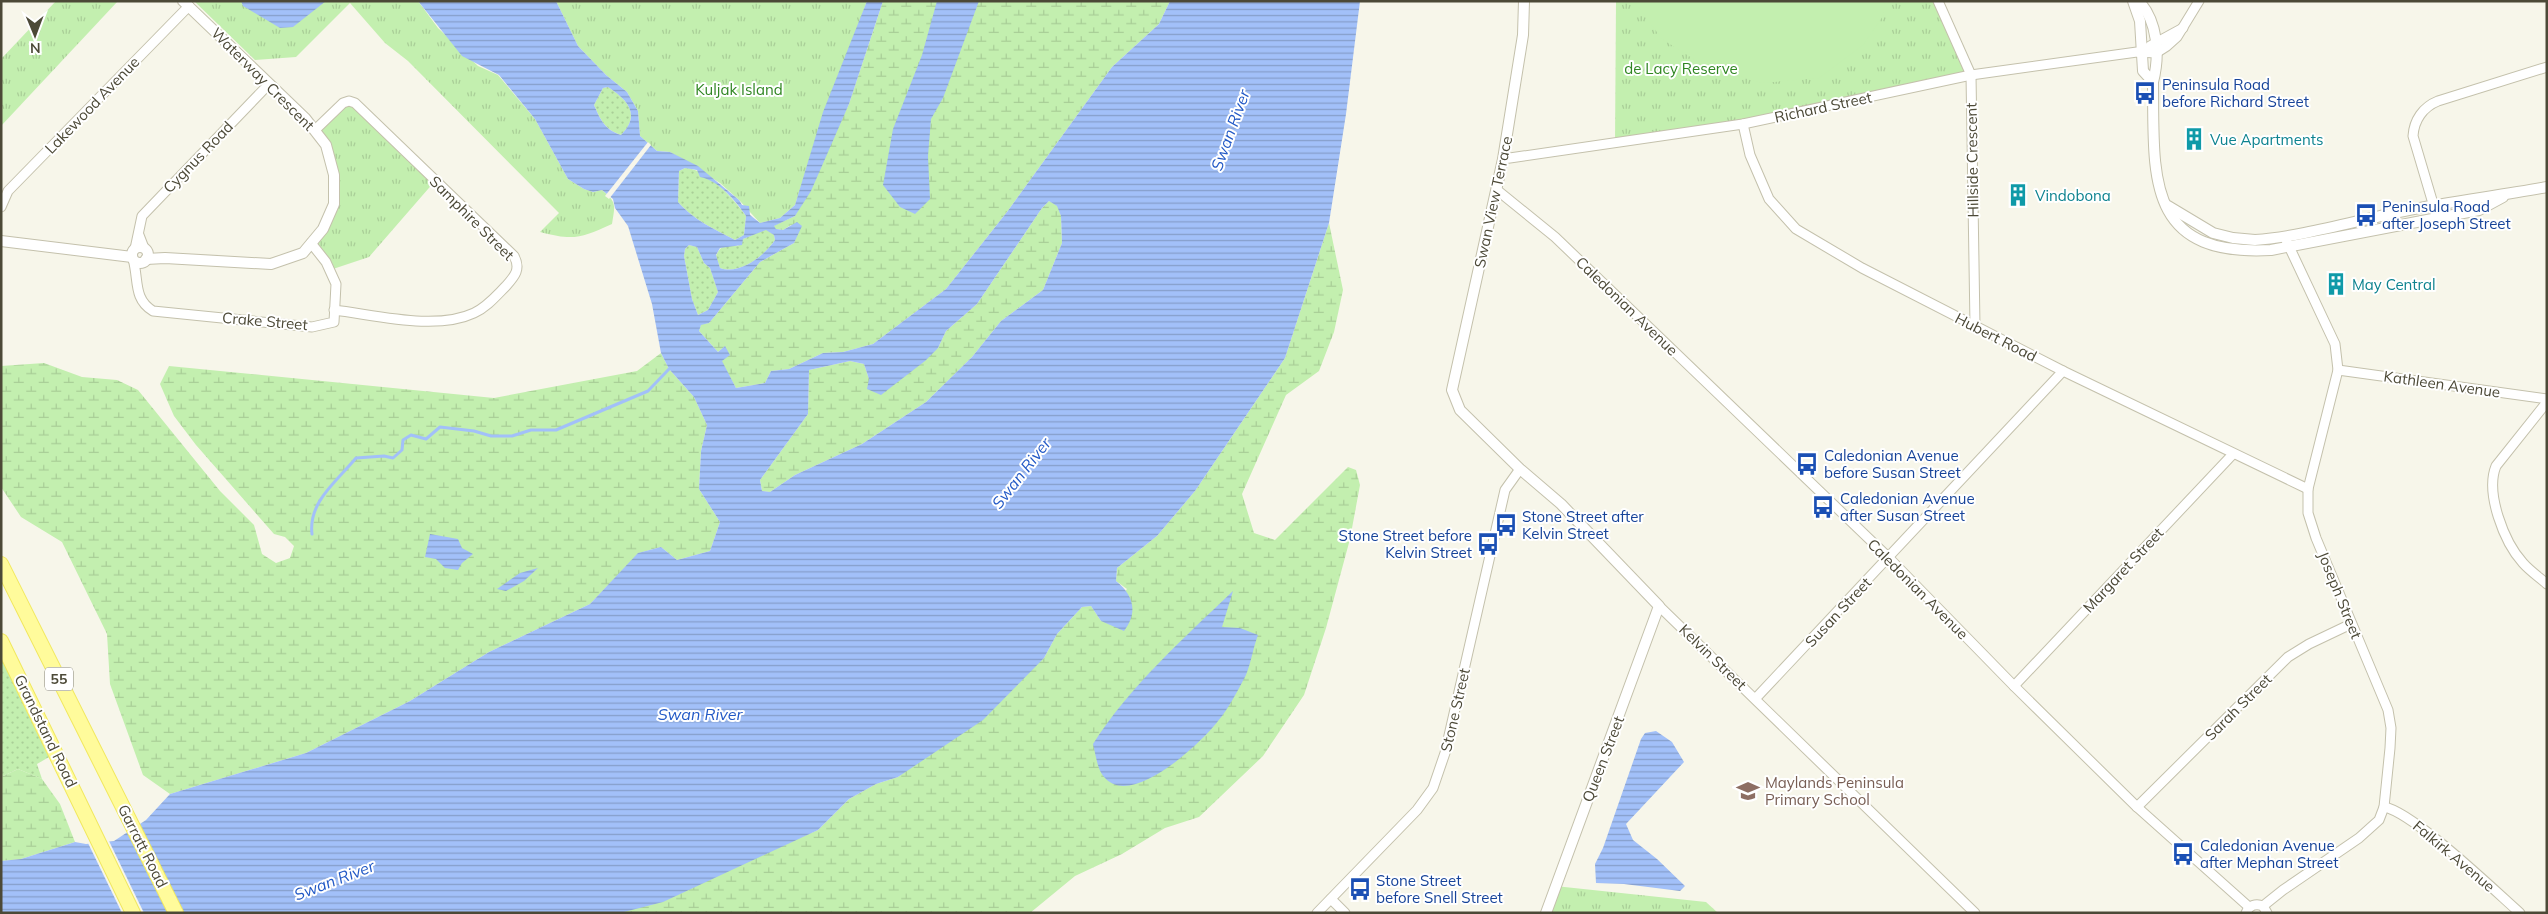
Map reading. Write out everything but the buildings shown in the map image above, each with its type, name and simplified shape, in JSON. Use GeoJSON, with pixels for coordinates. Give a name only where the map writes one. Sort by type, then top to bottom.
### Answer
{"type":"FeatureCollection","features":[{"type":"Feature","properties":{"kind":"main road","name":"Garratt Road"},"geometry":{"type":"LineString","coordinates":[[1,564],[176,913]]}},
{"type":"Feature","properties":{"kind":"main road","name":"Grandstand Road"},"geometry":{"type":"LineString","coordinates":[[1,640],[133,913]]}},
{"type":"Feature","properties":{"kind":"street","name":"Swan View Terrace"},"geometry":{"type":"LineString","coordinates":[[1455,400],[1453,382],[1504,159],[1523,35],[1524,1]]}},
{"type":"Feature","properties":{"kind":"street","name":"Hillside Crescent"},"geometry":{"type":"LineString","coordinates":[[1938,1],[1971,75],[1975,326]]}},
{"type":"Feature","properties":{"kind":"street"},"geometry":{"type":"LineString","coordinates":[[2133,1],[2140,21],[2143,71],[2153,82]]}},
{"type":"Feature","properties":{"kind":"street"},"geometry":{"type":"LineString","coordinates":[[2140,1],[2151,20],[2156,47],[2153,82],[2156,181],[2173,220],[2189,234],[2222,248],[2240,251],[2288,248],[2479,210],[2503,196]]}},
{"type":"Feature","properties":{"kind":"street"},"geometry":{"type":"LineString","coordinates":[[2156,47],[2183,28],[2199,1]]}},
{"type":"Feature","properties":{"kind":"street","name":"Waterway Crescent"},"geometry":{"type":"LineString","coordinates":[[1,241],[116,254],[271,264],[303,253],[323,229],[334,204],[334,175],[326,145],[315,130],[186,4]]}},
{"type":"Feature","properties":{"kind":"street","name":"Lakewood Avenue"},"geometry":{"type":"LineString","coordinates":[[1,207],[8,192],[186,4]]}},
{"type":"Feature","properties":{"kind":"street","name":"Richard Street"},"geometry":{"type":"LineString","coordinates":[[1504,159],[1743,124],[1971,75],[2142,52],[2156,47]]}},
{"type":"Feature","properties":{"kind":"street"},"geometry":{"type":"LineString","coordinates":[[2437,217],[2414,136],[2414,126],[2425,108],[2438,101],[2547,67]]}},
{"type":"Feature","properties":{"kind":"street","name":"Cygnus Road"},"geometry":{"type":"LineString","coordinates":[[139,254],[142,216],[269,84]]}},
{"type":"Feature","properties":{"kind":"street","name":"Samphire Street"},"geometry":{"type":"LineString","coordinates":[[315,130],[343,103],[349,101],[355,104],[476,217],[518,262],[515,276],[488,305],[462,318],[431,321],[334,310]]}},
{"type":"Feature","properties":{"kind":"street","name":"Hubert Road"},"geometry":{"type":"LineString","coordinates":[[1743,124],[1750,155],[1770,199],[1796,229],[1862,268],[2062,371],[2308,489]]}},
{"type":"Feature","properties":{"kind":"street"},"geometry":{"type":"LineString","coordinates":[[2168,206],[2202,228],[2223,236],[2242,239],[2267,239],[2434,205],[2476,198],[2503,196],[2547,187]]}},
{"type":"Feature","properties":{"kind":"street","name":"Caledonian Avenue"},"geometry":{"type":"LineString","coordinates":[[1497,190],[1555,237],[1889,558],[2014,686],[2137,807],[2248,910]]}},
{"type":"Feature","properties":{"kind":"street","name":"Joseph Street"},"geometry":{"type":"LineString","coordinates":[[2265,910],[2283,890],[2360,838],[2379,820],[2384,807],[2391,728],[2388,710],[2351,624],[2308,513],[2308,489],[2338,370],[2335,344],[2288,248],[2285,235]]}},
{"type":"Feature","properties":{"kind":"street"},"geometry":{"type":"LineString","coordinates":[[2240,251],[2242,239]]}},
{"type":"Feature","properties":{"kind":"street"},"geometry":{"type":"LineString","coordinates":[[311,243],[326,262],[336,284],[334,310]]}},
{"type":"Feature","properties":{"kind":"street","name":"Crake Street"},"geometry":{"type":"LineString","coordinates":[[139,254],[139,295],[143,304],[153,310],[312,327],[334,322],[334,310]]}},
{"type":"Feature","properties":{"kind":"street","name":"Kathleen Avenue"},"geometry":{"type":"LineString","coordinates":[[2338,370],[2547,400]]}},
{"type":"Feature","properties":{"kind":"street","name":"Susan Street"},"geometry":{"type":"LineString","coordinates":[[1756,698],[2062,371]]}},
{"type":"Feature","properties":{"kind":"street","name":"Kelvin Street"},"geometry":{"type":"LineString","coordinates":[[1455,400],[1460,410],[1520,469],[1561,504],[1659,606],[1756,698],[1975,913]]}},
{"type":"Feature","properties":{"kind":"street"},"geometry":{"type":"LineString","coordinates":[[2547,400],[2496,466],[2491,479],[2496,506],[2508,538],[2523,563],[2547,584]]}},
{"type":"Feature","properties":{"kind":"street","name":"Margaret Street"},"geometry":{"type":"LineString","coordinates":[[2014,686],[2232,454]]}},
{"type":"Feature","properties":{"kind":"street","name":"Stone Street"},"geometry":{"type":"LineString","coordinates":[[1317,913],[1417,810],[1433,788],[1445,753],[1505,490],[1520,469]]}},
{"type":"Feature","properties":{"kind":"street","name":"Queen Street"},"geometry":{"type":"LineString","coordinates":[[1546,913],[1659,606]]}},
{"type":"Feature","properties":{"kind":"street","name":"Sarah Street"},"geometry":{"type":"LineString","coordinates":[[2137,807],[2288,657],[2309,644],[2351,624]]}},
{"type":"Feature","properties":{"kind":"street","name":"Falkirk Avenue"},"geometry":{"type":"LineString","coordinates":[[2384,807],[2392,808],[2413,821],[2520,913]]}},
{"type":"Feature","properties":{"kind":"street"},"geometry":{"type":"LineString","coordinates":[[1331,899],[1345,913]]}},
{"type":"Feature","properties":{"kind":"street"},"geometry":{"type":"LineString","coordinates":[[2248,910],[2256,904],[2265,910]]}},
{"type":"Feature","properties":{"kind":"green space"},"geometry":{"type":"Polygon","coordinates":[[[56,1],[118,1],[1,126],[1,59],[56,1]]]}},
{"type":"Feature","properties":{"kind":"green space"},"geometry":{"type":"Polygon","coordinates":[[[194,1],[418,1],[438,28],[478,66],[498,75],[535,119],[568,179],[593,192],[602,190],[613,201],[612,224],[577,237],[561,237],[540,232],[559,213],[408,61],[385,43],[350,3],[296,57],[255,60],[194,1]]]}},
{"type":"Feature","properties":{"kind":"green space","name":"Kuljak Island"},"geometry":{"type":"Polygon","coordinates":[[[556,1],[867,1],[812,152],[795,205],[780,218],[760,223],[720,183],[670,152],[657,151],[640,136],[638,111],[627,92],[606,75],[578,46],[556,1]]]}},
{"type":"Feature","properties":{"kind":"green space"},"geometry":{"type":"Polygon","coordinates":[[[883,1],[1170,1],[1159,24],[1112,67],[1007,212],[946,289],[873,344],[843,352],[823,353],[789,369],[771,371],[765,383],[736,388],[721,361],[725,346],[718,352],[699,331],[701,324],[709,323],[760,262],[794,243],[801,225],[791,225],[783,230],[776,229],[773,226],[795,216],[849,104],[883,1]]]}},
{"type":"Feature","properties":{"kind":"green space","name":"de Lacy Reserve"},"geometry":{"type":"Polygon","coordinates":[[[1616,1],[1938,1],[1971,75],[1743,124],[1615,144],[1616,1]]]}},
{"type":"Feature","properties":{"kind":"green space"},"geometry":{"type":"Polygon","coordinates":[[[1634,1],[1885,1],[1883,16],[1863,45],[1819,78],[1762,83],[1703,65],[1662,39],[1634,1]]]}},
{"type":"Feature","properties":{"kind":"green space"},"geometry":{"type":"Polygon","coordinates":[[[608,87],[621,97],[630,108],[630,121],[621,135],[607,127],[594,105],[603,88],[608,87]]]}},
{"type":"Feature","properties":{"kind":"green space"},"geometry":{"type":"Polygon","coordinates":[[[349,101],[435,181],[369,257],[330,270],[311,243],[334,204],[334,175],[315,130],[349,101]]]}},
{"type":"Feature","properties":{"kind":"green space"},"geometry":{"type":"Polygon","coordinates":[[[685,168],[693,169],[711,179],[735,202],[746,216],[744,235],[735,240],[712,228],[684,209],[678,202],[679,171],[685,168]]]}},
{"type":"Feature","properties":{"kind":"green space"},"geometry":{"type":"Polygon","coordinates":[[[1049,201],[1058,206],[1061,216],[1062,243],[1043,290],[1001,321],[972,357],[926,402],[862,444],[795,475],[770,492],[762,491],[760,480],[808,414],[809,370],[850,361],[864,364],[869,379],[938,348],[946,331],[977,304],[1042,208],[1049,201]]]}},
{"type":"Feature","properties":{"kind":"green space"},"geometry":{"type":"Polygon","coordinates":[[[1329,223],[1343,290],[1334,332],[1319,371],[1286,395],[1242,494],[1254,533],[1275,540],[1348,467],[1356,470],[1360,485],[1350,539],[1326,628],[1304,695],[1263,756],[1199,817],[1165,828],[1122,854],[1075,876],[1030,913],[620,913],[818,830],[849,799],[876,784],[898,777],[1044,658],[1057,634],[1082,607],[1091,606],[1101,621],[1127,589],[1116,581],[1117,568],[1157,536],[1195,491],[1285,358],[1329,223]]]}},
{"type":"Feature","properties":{"kind":"green space"},"geometry":{"type":"Polygon","coordinates":[[[766,229],[774,235],[775,240],[758,258],[735,269],[720,268],[716,256],[722,247],[727,245],[738,246],[743,239],[766,229]]]}},
{"type":"Feature","properties":{"kind":"green space"},"geometry":{"type":"Polygon","coordinates":[[[689,245],[697,247],[704,263],[710,268],[718,292],[708,310],[698,315],[692,299],[684,256],[685,249],[689,245]]]}},
{"type":"Feature","properties":{"kind":"green space"},"geometry":{"type":"Polygon","coordinates":[[[661,353],[669,369],[694,397],[707,425],[701,451],[699,489],[720,522],[710,551],[677,560],[661,547],[639,553],[590,604],[489,652],[410,701],[306,753],[170,794],[143,775],[110,684],[107,634],[62,542],[21,517],[1,487],[1,366],[44,363],[82,377],[117,380],[138,390],[220,491],[254,525],[262,554],[276,563],[290,558],[294,546],[285,537],[274,534],[196,445],[174,416],[160,384],[169,366],[494,398],[637,371],[661,353]]]}},
{"type":"Feature","properties":{"kind":"green space"},"geometry":{"type":"Polygon","coordinates":[[[1,641],[56,753],[37,764],[42,779],[18,769],[1,777],[1,641]]]}},
{"type":"Feature","properties":{"kind":"green space"},"geometry":{"type":"Polygon","coordinates":[[[18,769],[42,779],[60,804],[75,842],[21,859],[1,861],[1,777],[18,769]]]}},
{"type":"Feature","properties":{"kind":"green space"},"geometry":{"type":"Polygon","coordinates":[[[1555,886],[1706,902],[1718,913],[1546,913],[1555,886]]]}},
{"type":"Feature","properties":{"kind":"water"},"geometry":{"type":"Polygon","coordinates":[[[241,1],[326,1],[293,27],[280,28],[243,6],[241,1]]]}},
{"type":"Feature","properties":{"kind":"water","name":"Swan River"},"geometry":{"type":"Polygon","coordinates":[[[418,1],[556,1],[578,46],[606,75],[627,92],[638,111],[640,136],[657,151],[670,152],[698,166],[739,200],[742,205],[749,206],[750,215],[760,223],[780,218],[795,205],[823,112],[867,1],[883,1],[849,104],[811,191],[795,216],[774,226],[776,229],[783,230],[797,222],[802,226],[794,243],[760,262],[709,323],[701,325],[699,331],[718,352],[725,346],[730,355],[722,361],[736,388],[765,383],[771,371],[789,369],[823,353],[843,352],[873,344],[946,289],[1007,212],[1112,67],[1159,24],[1170,1],[1360,1],[1346,114],[1329,223],[1285,358],[1195,491],[1157,536],[1117,568],[1116,581],[1127,592],[1132,604],[1131,618],[1124,631],[1101,621],[1091,606],[1082,607],[1057,634],[1044,658],[983,720],[898,777],[876,784],[849,799],[818,830],[663,902],[620,913],[1,913],[1,861],[21,859],[75,842],[86,844],[114,841],[146,820],[170,794],[306,753],[410,701],[489,652],[590,604],[638,553],[661,547],[677,560],[710,551],[720,522],[699,489],[701,451],[707,425],[694,397],[669,369],[661,353],[652,304],[628,226],[615,208],[613,199],[602,190],[593,192],[568,179],[535,119],[499,75],[462,56],[418,1]],[[608,87],[603,88],[594,105],[607,127],[621,135],[630,121],[630,108],[615,92],[608,87]],[[685,168],[679,171],[678,202],[684,209],[705,224],[735,240],[744,235],[746,216],[726,192],[713,182],[700,177],[697,170],[685,168]],[[1049,201],[1042,208],[977,304],[946,331],[938,348],[925,361],[881,395],[867,389],[869,379],[864,364],[850,361],[809,370],[808,414],[760,480],[762,491],[770,492],[795,475],[862,444],[926,402],[972,357],[1001,321],[1043,290],[1062,243],[1061,216],[1057,206],[1049,201]],[[766,230],[743,239],[742,245],[720,248],[716,255],[720,268],[735,269],[751,263],[765,252],[775,240],[774,235],[766,230]],[[689,245],[685,249],[684,256],[692,299],[698,315],[708,310],[718,292],[710,268],[704,263],[697,247],[689,245]]]}},
{"type":"Feature","properties":{"kind":"water"},"geometry":{"type":"Polygon","coordinates":[[[937,1],[979,1],[943,98],[931,119],[928,156],[930,199],[915,214],[900,207],[883,185],[893,129],[922,55],[937,1]]]}},
{"type":"Feature","properties":{"kind":"water"},"geometry":{"type":"Polygon","coordinates":[[[430,534],[458,539],[462,548],[473,554],[462,563],[458,570],[445,568],[436,559],[425,557],[430,534]]]}},
{"type":"Feature","properties":{"kind":"water"},"geometry":{"type":"Polygon","coordinates":[[[538,568],[524,581],[506,591],[497,589],[520,573],[538,568]]]}},
{"type":"Feature","properties":{"kind":"water"},"geometry":{"type":"Polygon","coordinates":[[[1233,591],[1222,627],[1240,628],[1258,635],[1246,675],[1226,710],[1198,743],[1167,768],[1150,778],[1133,785],[1118,785],[1106,779],[1099,767],[1093,744],[1124,702],[1158,663],[1233,591]]]}},
{"type":"Feature","properties":{"kind":"water"},"geometry":{"type":"Polygon","coordinates":[[[1656,731],[1672,742],[1684,762],[1626,824],[1633,840],[1657,859],[1685,886],[1680,891],[1624,884],[1596,883],[1595,864],[1603,848],[1641,739],[1645,733],[1656,731]]]}},
{"type":"Feature","properties":{"kind":"pier"},"geometry":{"type":"Polygon","coordinates":[[[648,142],[651,145],[609,199],[605,196],[648,142]]]}},
{"type":"Feature","properties":{"kind":"pier"},"geometry":{"type":"Polygon","coordinates":[[[108,839],[144,913],[122,913],[87,841],[108,839]]]}},
{"type":"Feature","properties":{"kind":"waterway"},"geometry":{"type":"LineString","coordinates":[[312,534],[312,522],[319,502],[356,458],[384,456],[393,458],[402,450],[403,440],[411,435],[426,439],[440,427],[474,431],[491,436],[512,436],[531,430],[556,430],[648,391],[669,369]]}},
{"type":"Feature","properties":{"kind":"place","name":"Peninsula Road before Richard Street"},"geometry":{"type":"Point","coordinates":[2145,93]}},
{"type":"Feature","properties":{"kind":"place","name":"Vue Apartments"},"geometry":{"type":"Point","coordinates":[2194,139]}},
{"type":"Feature","properties":{"kind":"place","name":"Vindobona"},"geometry":{"type":"Point","coordinates":[2018,195]}},
{"type":"Feature","properties":{"kind":"place","name":"Peninsula Road after Joseph Street"},"geometry":{"type":"Point","coordinates":[2366,215]}},
{"type":"Feature","properties":{"kind":"place","name":"May Central"},"geometry":{"type":"Point","coordinates":[2336,284]}},
{"type":"Feature","properties":{"kind":"place","name":"Caledonian Avenue before Susan Street"},"geometry":{"type":"Point","coordinates":[1807,464]}},
{"type":"Feature","properties":{"kind":"place","name":"Caledonian Avenue after Susan Street"},"geometry":{"type":"Point","coordinates":[1823,507]}},
{"type":"Feature","properties":{"kind":"place","name":"Stone Street after Kelvin Street"},"geometry":{"type":"Point","coordinates":[1506,525]}},
{"type":"Feature","properties":{"kind":"place","name":"Stone Street before Kelvin Street"},"geometry":{"type":"Point","coordinates":[1488,544]}},
{"type":"Feature","properties":{"kind":"place","name":"Maylands Peninsula Primary School"},"geometry":{"type":"Point","coordinates":[1748,791]}},
{"type":"Feature","properties":{"kind":"place","name":"Caledonian Avenue after Mephan Street"},"geometry":{"type":"Point","coordinates":[2183,854]}},
{"type":"Feature","properties":{"kind":"place","name":"Stone Street before Snell Street"},"geometry":{"type":"Point","coordinates":[1360,889]}}]}
